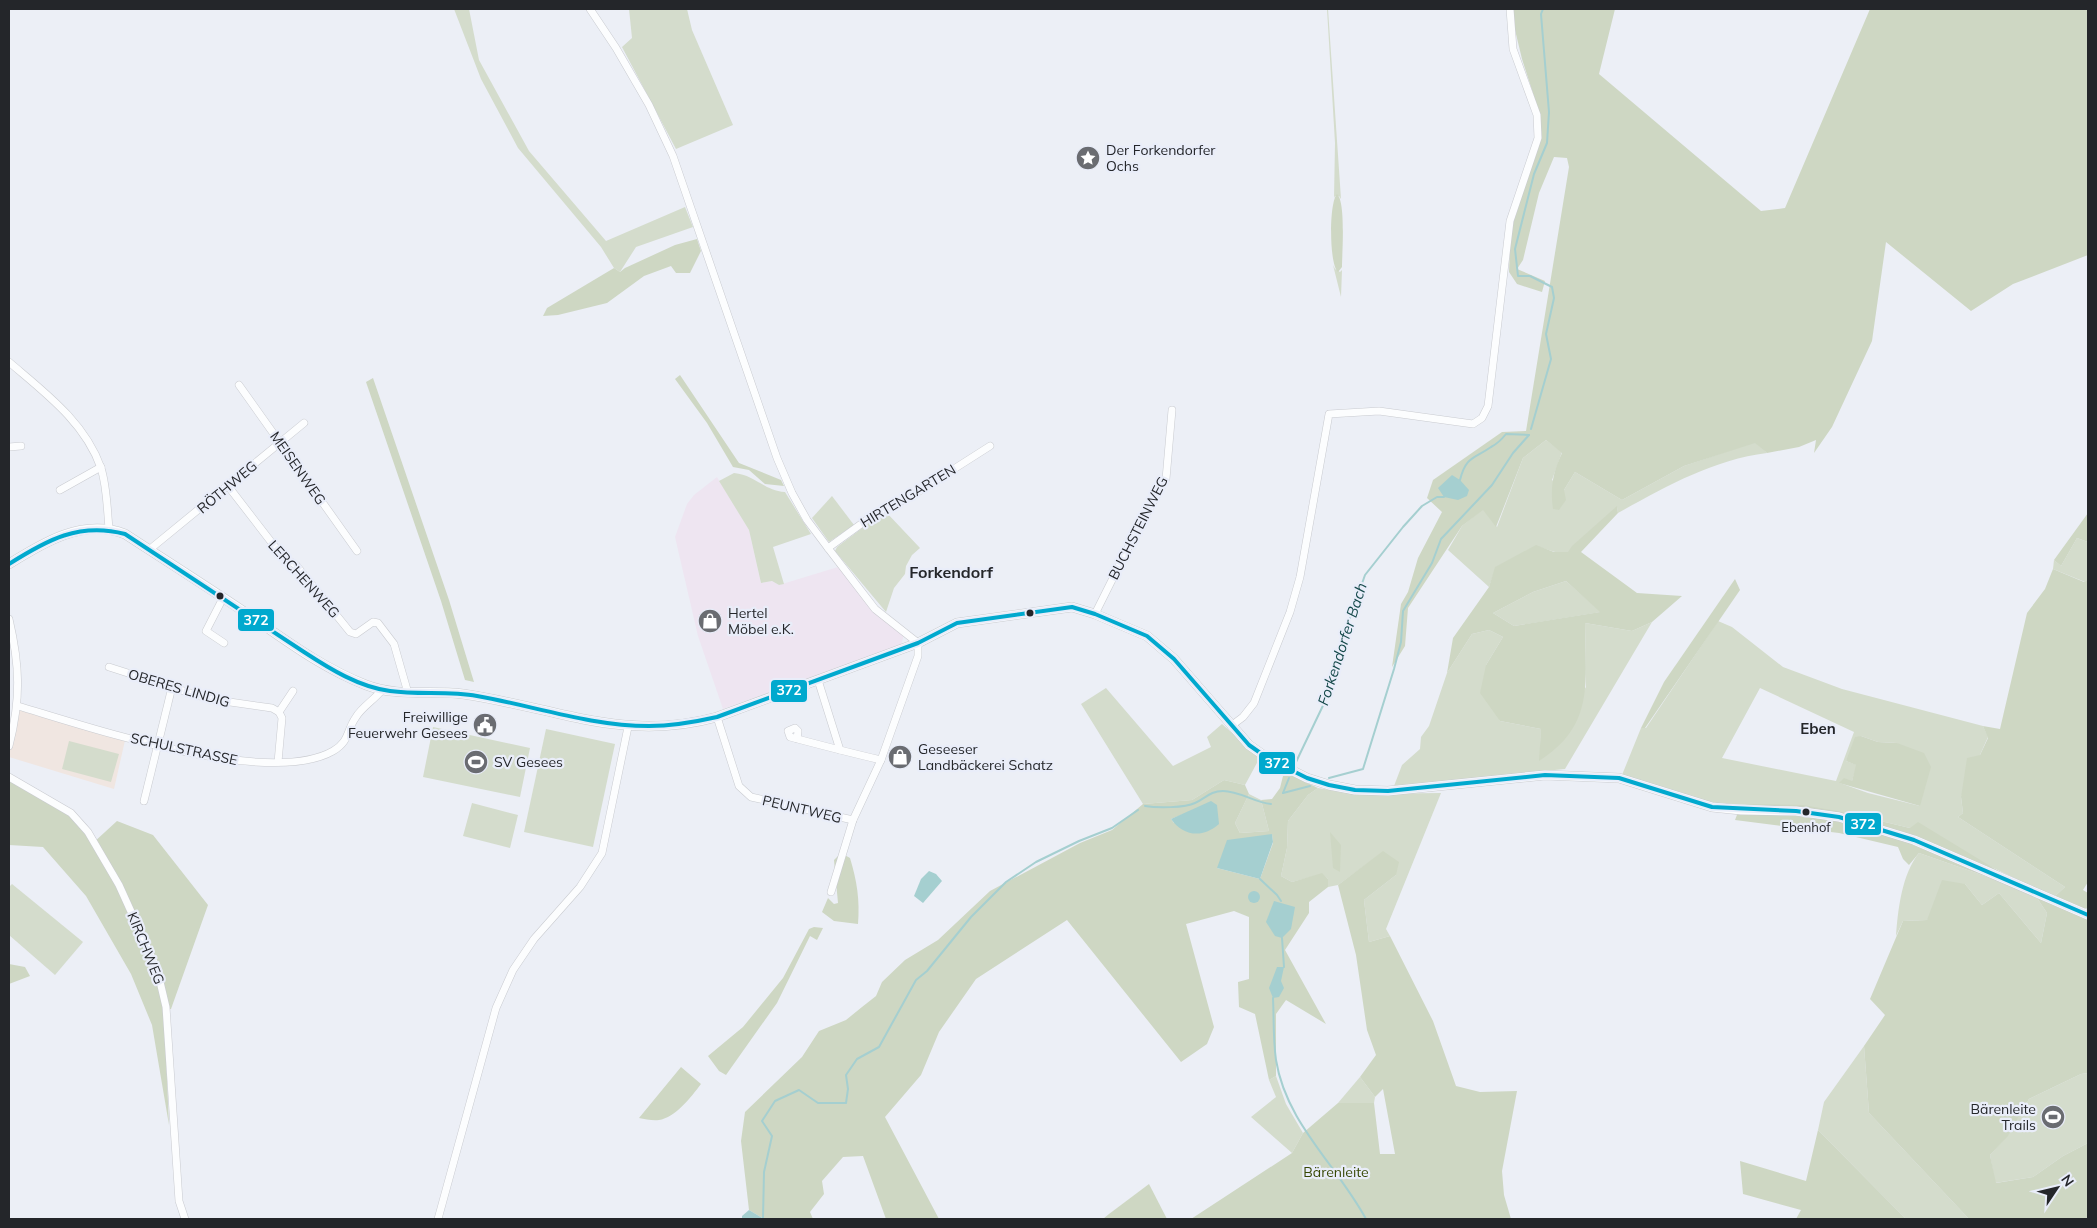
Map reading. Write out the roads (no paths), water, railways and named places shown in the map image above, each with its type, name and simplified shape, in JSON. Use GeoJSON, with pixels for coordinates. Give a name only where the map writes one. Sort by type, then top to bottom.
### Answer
{"type":"FeatureCollection","features":[{"type":"Feature","properties":{"kind":"street"},"geometry":{"type":"LineString","coordinates":[[590,9],[648,105],[673,156],[777,458],[792,493],[807,520],[875,609],[918,643]]}},
{"type":"Feature","properties":{"kind":"street"},"geometry":{"type":"LineString","coordinates":[[1231,726],[1243,717],[1254,704],[1290,612],[1300,577],[1329,414],[1380,411],[1473,424],[1482,418],[1488,406],[1510,221],[1538,138],[1537,115],[1513,49],[1510,9]]}},
{"type":"Feature","properties":{"kind":"street"},"geometry":{"type":"LineString","coordinates":[[9,362],[60,405],[86,438],[101,467],[106,490],[109,528]]}},
{"type":"Feature","properties":{"kind":"street","name":"MEISENWEG"},"geometry":{"type":"LineString","coordinates":[[239,385],[357,551]]}},
{"type":"Feature","properties":{"kind":"street","name":"BUCHSTEINWEG"},"geometry":{"type":"LineString","coordinates":[[1095,614],[1136,532],[1166,479],[1172,410]]}},
{"type":"Feature","properties":{"kind":"street","name":"RÖTHWEG"},"geometry":{"type":"LineString","coordinates":[[149,550],[304,423]]}},
{"type":"Feature","properties":{"kind":"street"},"geometry":{"type":"LineString","coordinates":[[9,447],[21,446]]}},
{"type":"Feature","properties":{"kind":"street","name":"HIRTENGARTEN"},"geometry":{"type":"LineString","coordinates":[[828,548],[879,510],[910,497],[990,446]]}},
{"type":"Feature","properties":{"kind":"street"},"geometry":{"type":"LineString","coordinates":[[60,490],[101,467]]}},
{"type":"Feature","properties":{"kind":"street","name":"LERCHENWEG"},"geometry":{"type":"LineString","coordinates":[[228,486],[282,556],[296,565],[350,632],[356,634],[374,622],[378,623],[394,644],[408,693]]}},
{"type":"Feature","properties":{"kind":"street"},"geometry":{"type":"LineString","coordinates":[[9,564],[40,544],[63,534],[85,529],[109,528],[125,534],[331,669],[382,690],[408,693],[460,694],[494,699],[585,720],[628,727],[669,726],[717,717],[918,643],[957,623],[1072,608],[1095,614],[1147,636],[1174,659],[1231,726],[1249,744],[1269,759],[1307,778],[1355,790],[1388,791],[1545,775],[1618,778],[1712,807],[1741,810],[1796,811],[1849,820],[1914,840],[2088,915]]}},
{"type":"Feature","properties":{"kind":"street"},"geometry":{"type":"LineString","coordinates":[[223,598],[206,631],[224,643]]}},
{"type":"Feature","properties":{"kind":"street"},"geometry":{"type":"LineString","coordinates":[[9,619],[16,658],[18,706],[11,726],[9,746]]}},
{"type":"Feature","properties":{"kind":"street"},"geometry":{"type":"LineString","coordinates":[[830,892],[853,820],[881,760],[918,656],[918,643]]}},
{"type":"Feature","properties":{"kind":"street","name":"OBERES LINDIG"},"geometry":{"type":"LineString","coordinates":[[109,667],[209,699],[272,708],[279,712]]}},
{"type":"Feature","properties":{"kind":"street"},"geometry":{"type":"LineString","coordinates":[[818,680],[840,750]]}},
{"type":"Feature","properties":{"kind":"street"},"geometry":{"type":"LineString","coordinates":[[144,802],[172,687]]}},
{"type":"Feature","properties":{"kind":"street","name":"SCHULSTRASSE"},"geometry":{"type":"LineString","coordinates":[[18,706],[217,758],[249,763],[278,762],[308,759],[332,751],[342,744],[355,718],[382,690]]}},
{"type":"Feature","properties":{"kind":"street"},"geometry":{"type":"LineString","coordinates":[[278,762],[282,718],[279,712],[293,691]]}},
{"type":"Feature","properties":{"kind":"street","name":"PEUNTWEG"},"geometry":{"type":"LineString","coordinates":[[717,717],[739,786],[746,794],[751,797],[853,820]]}},
{"type":"Feature","properties":{"kind":"street"},"geometry":{"type":"LineString","coordinates":[[438,1219],[496,1008],[513,970],[534,939],[580,887],[602,853],[628,727]]}},
{"type":"Feature","properties":{"kind":"street"},"geometry":{"type":"LineString","coordinates":[[798,739],[881,760]]}},
{"type":"Feature","properties":{"kind":"street","name":"KIRCHWEG"},"geometry":{"type":"LineString","coordinates":[[9,777],[71,813],[88,832],[119,884],[157,969],[166,1007],[179,1201],[185,1219]]}},
{"type":"Feature","properties":{"kind":"water"},"geometry":{"type":"Polygon","coordinates":[[[1452,475],[1460,480],[1469,490],[1467,496],[1458,500],[1444,497],[1438,488],[1452,475]]]}},
{"type":"Feature","properties":{"kind":"water"},"geometry":{"type":"Polygon","coordinates":[[[1211,801],[1217,805],[1219,824],[1207,832],[1194,834],[1188,832],[1176,825],[1171,819],[1211,801]]]}},
{"type":"Feature","properties":{"kind":"water"},"geometry":{"type":"Polygon","coordinates":[[[1272,834],[1273,842],[1260,879],[1217,868],[1227,840],[1272,834]]]}},
{"type":"Feature","properties":{"kind":"water"},"geometry":{"type":"Polygon","coordinates":[[[929,871],[936,874],[942,881],[923,903],[914,896],[921,879],[929,871]]]}},
{"type":"Feature","properties":{"kind":"water"},"geometry":{"type":"Polygon","coordinates":[[[1252,891],[1256,891],[1260,897],[1256,903],[1252,903],[1248,899],[1248,895],[1252,891]]]}},
{"type":"Feature","properties":{"kind":"water"},"geometry":{"type":"Polygon","coordinates":[[[1274,901],[1295,907],[1291,929],[1282,938],[1275,936],[1266,922],[1274,901]]]}},
{"type":"Feature","properties":{"kind":"water"},"geometry":{"type":"Polygon","coordinates":[[[1277,967],[1284,967],[1281,981],[1284,988],[1279,997],[1273,998],[1269,988],[1277,967]]]}},
{"type":"Feature","properties":{"kind":"water"},"geometry":{"type":"Polygon","coordinates":[[[749,1210],[764,1219],[742,1219],[742,1216],[749,1210]]]}},
{"type":"Feature","properties":{"kind":"waterway","name":"Forkendorfer Bach"},"geometry":{"type":"LineString","coordinates":[[1531,429],[1551,359],[1546,334],[1554,298],[1552,287],[1530,276],[1518,276],[1515,249],[1534,174],[1547,143],[1549,112],[1541,14],[1543,9]]}},
{"type":"Feature","properties":{"kind":"waterway","name":"Forkendorfer Bach"},"geometry":{"type":"LineString","coordinates":[[1460,480],[1468,462],[1501,440],[1506,434],[1529,435]]}},
{"type":"Feature","properties":{"kind":"waterway"},"geometry":{"type":"LineString","coordinates":[[1329,778],[1363,769],[1401,642],[1403,611],[1432,563],[1441,539],[1492,485],[1513,453],[1529,435]]}},
{"type":"Feature","properties":{"kind":"waterway","name":"Forkendorfer Bach"},"geometry":{"type":"LineString","coordinates":[[1296,762],[1329,693],[1341,644],[1365,575],[1422,506],[1437,497],[1444,497]]}},
{"type":"Feature","properties":{"kind":"waterway","name":"Forkendorfer Bach"},"geometry":{"type":"LineString","coordinates":[[1283,793],[1289,778]]}},
{"type":"Feature","properties":{"kind":"waterway"},"geometry":{"type":"LineString","coordinates":[[1283,793],[1310,786]]}},
{"type":"Feature","properties":{"kind":"waterway","name":"Forkendorfer Bach"},"geometry":{"type":"LineString","coordinates":[[1145,806],[1185,806],[1195,803],[1215,792],[1223,791],[1271,804]]}},
{"type":"Feature","properties":{"kind":"waterway","name":"Forkendorfer Bach"},"geometry":{"type":"LineString","coordinates":[[763,1218],[764,1172],[772,1136],[762,1121],[775,1101],[799,1090],[818,1103],[846,1103],[848,1089],[846,1075],[857,1059],[879,1047],[916,980],[927,971],[971,917],[1006,882],[1036,862],[1079,841],[1112,828],[1138,810]]}},
{"type":"Feature","properties":{"kind":"waterway"},"geometry":{"type":"LineString","coordinates":[[1260,879],[1281,901]]}},
{"type":"Feature","properties":{"kind":"waterway"},"geometry":{"type":"LineString","coordinates":[[1282,938],[1284,967]]}},
{"type":"Feature","properties":{"kind":"waterway"},"geometry":{"type":"LineString","coordinates":[[1273,998],[1276,1060],[1290,1104],[1301,1124],[1366,1219]]}},
{"type":"Feature","properties":{"kind":"place","name":"Der Forkendorfer Ochs"},"geometry":{"type":"Point","coordinates":[1088,158]}},
{"type":"Feature","properties":{"kind":"place","name":"Hertel Möbel e.K."},"geometry":{"type":"Point","coordinates":[710,621]}},
{"type":"Feature","properties":{"kind":"place","name":"Freiwillige Feuerwehr Gesees"},"geometry":{"type":"Point","coordinates":[485,725]}},
{"type":"Feature","properties":{"kind":"place","name":"Geseeser Landbäckerei Schatz"},"geometry":{"type":"Point","coordinates":[900,757]}},
{"type":"Feature","properties":{"kind":"place","name":"SV Gesees"},"geometry":{"type":"Point","coordinates":[476,762]}},
{"type":"Feature","properties":{"kind":"place","name":"Ebenhof"},"geometry":{"type":"Point","coordinates":[1806,812]}},
{"type":"Feature","properties":{"kind":"place","name":"Bärenleite Trails"},"geometry":{"type":"Point","coordinates":[2053,1117]}},
{"type":"Feature","properties":{"kind":"district","name":"Forkendorf"},"geometry":{"type":"Point","coordinates":[951,572]}},
{"type":"Feature","properties":{"kind":"district","name":"Eben"},"geometry":{"type":"Point","coordinates":[1818,728]}},
{"type":"Feature","properties":{"kind":"park label","name":"Bärenleite"},"geometry":{"type":"Point","coordinates":[1336,1172]}}]}
